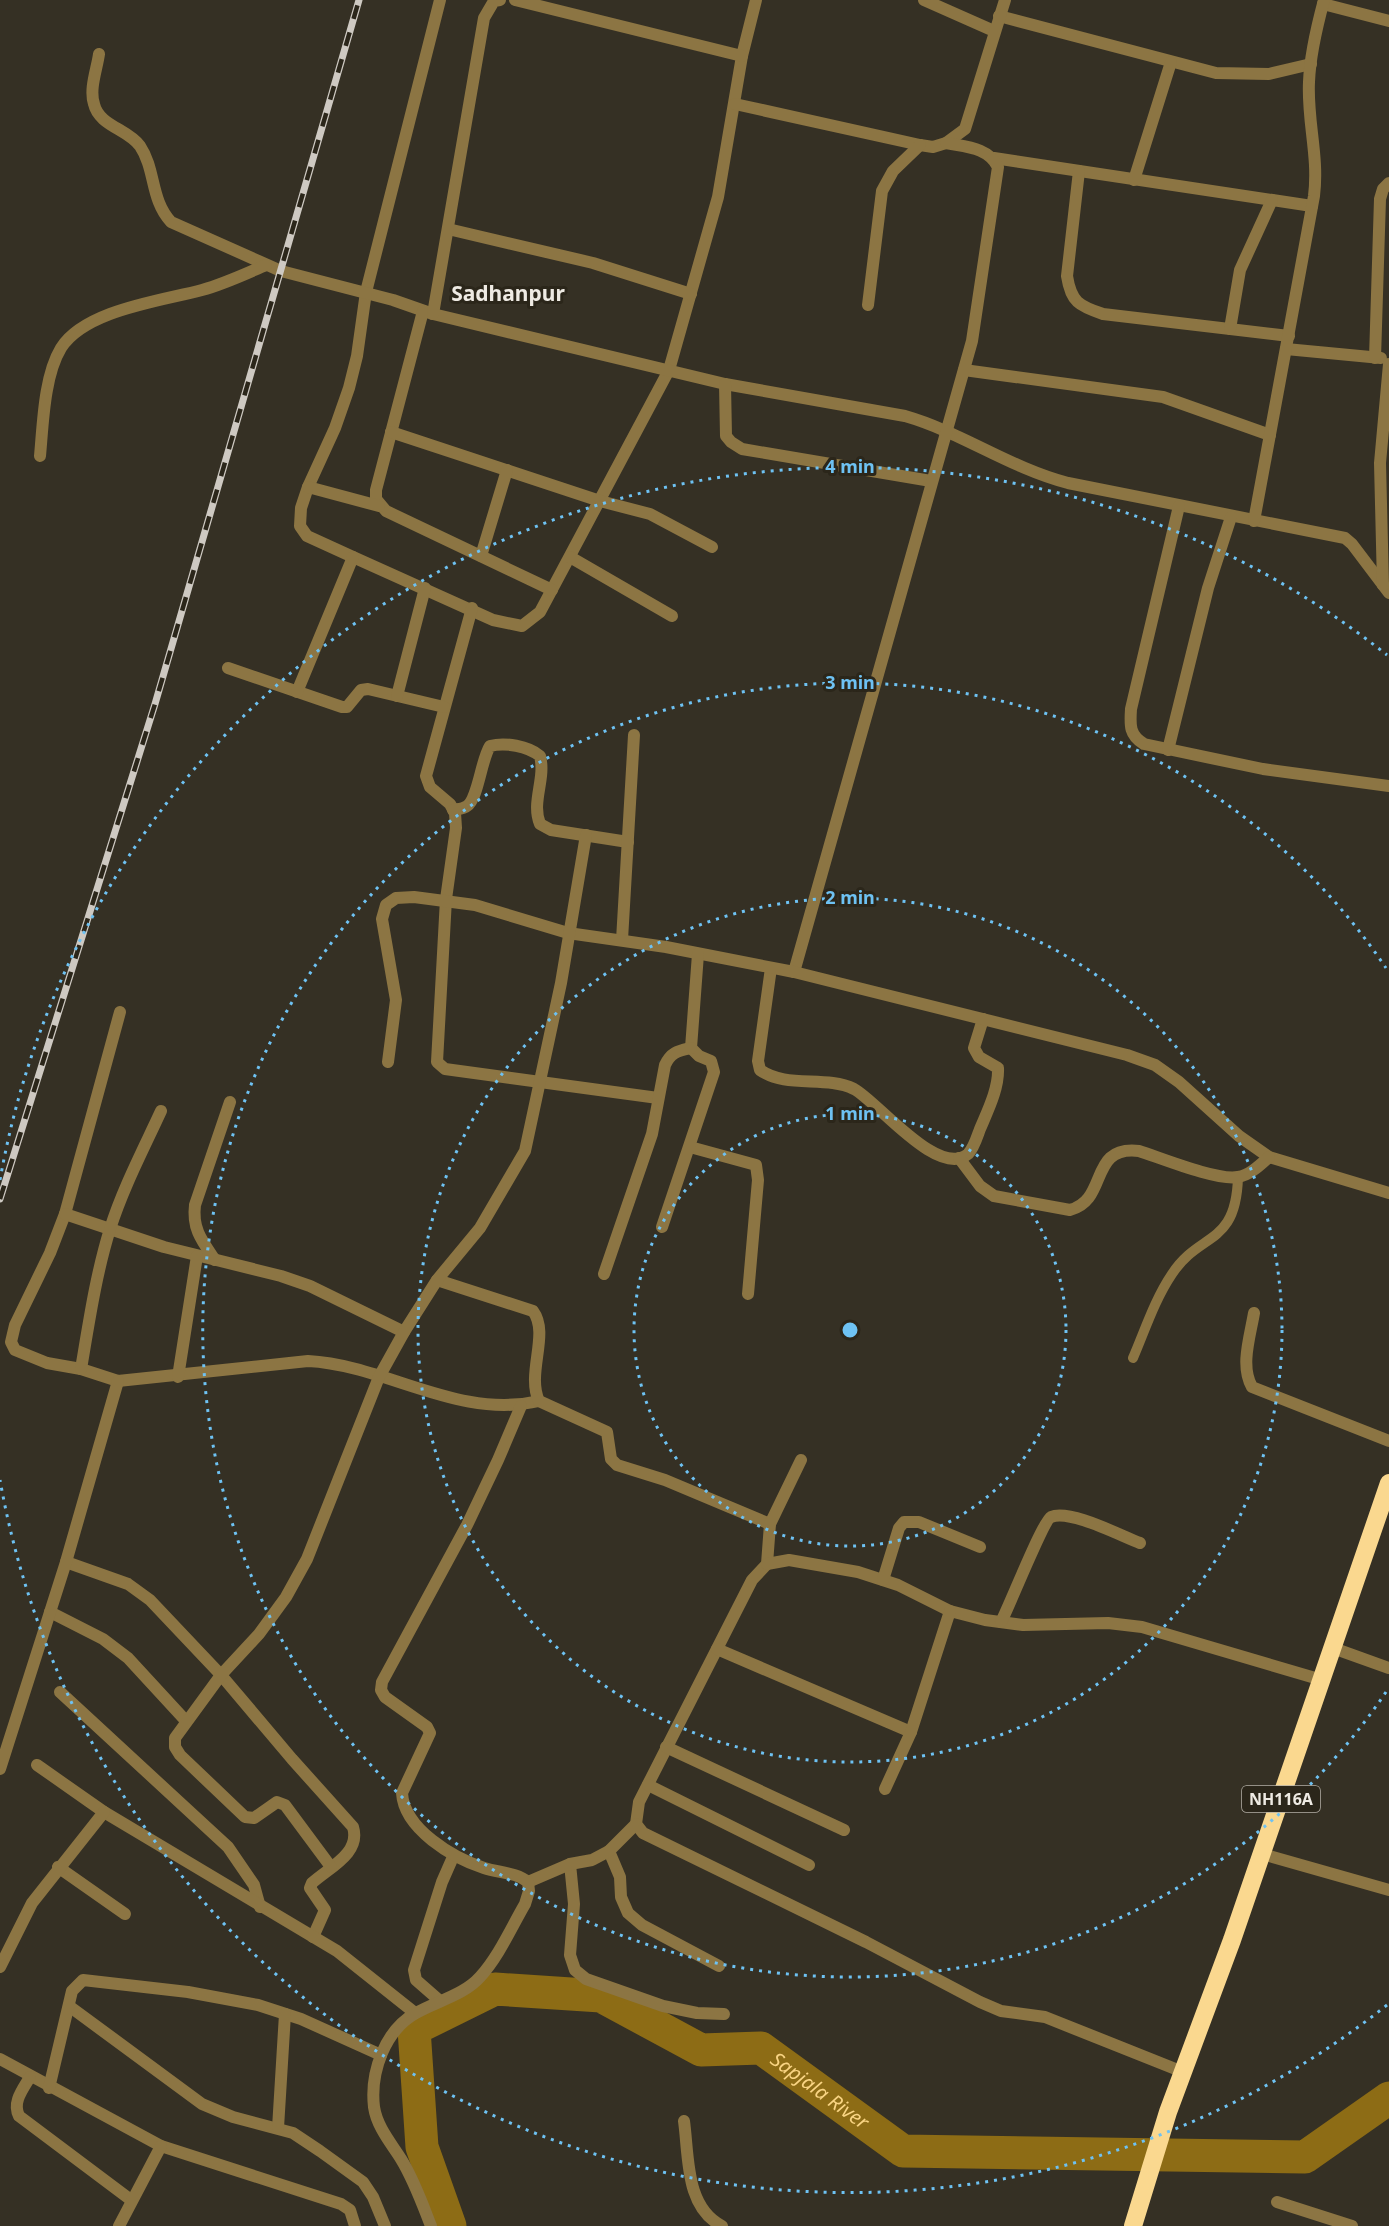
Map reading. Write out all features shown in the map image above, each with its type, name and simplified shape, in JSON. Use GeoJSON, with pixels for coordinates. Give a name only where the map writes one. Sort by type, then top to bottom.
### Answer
{"type":"FeatureCollection","features":[{"type":"Feature","properties":{"kind":"highway","name":"NH116A"},"geometry":{"type":"LineString","coordinates":[[1133,2226],[1168,2112],[1262,1854],[1389,1483]]}},
{"type":"Feature","properties":{"kind":"street"},"geometry":{"type":"LineString","coordinates":[[440,0],[366,292],[357,356],[349,388],[335,428],[308,488],[299,518],[306,536],[506,624],[522,626],[540,612],[669,370],[718,197],[742,56],[756,0]]}},
{"type":"Feature","properties":{"kind":"street"},"geometry":{"type":"LineString","coordinates":[[379,506],[376,490],[391,432],[428,312],[448,229],[484,18],[494,1],[500,0]]}},
{"type":"Feature","properties":{"kind":"street"},"geometry":{"type":"LineString","coordinates":[[515,0],[742,56]]}},
{"type":"Feature","properties":{"kind":"street"},"geometry":{"type":"LineString","coordinates":[[924,0],[994,31]]}},
{"type":"Feature","properties":{"kind":"street"},"geometry":{"type":"LineString","coordinates":[[735,104],[920,145],[933,147],[946,143],[965,129],[1005,0]]}},
{"type":"Feature","properties":{"kind":"street"},"geometry":{"type":"LineString","coordinates":[[1254,521],[1312,206],[1316,156],[1310,105],[1311,64],[1323,2],[1389,21]]}},
{"type":"Feature","properties":{"kind":"street"},"geometry":{"type":"LineString","coordinates":[[999,16],[1171,62],[1232,75],[1269,74],[1311,64]]}},
{"type":"Feature","properties":{"kind":"street"},"geometry":{"type":"LineString","coordinates":[[99,54],[93,90],[93,103],[97,114],[131,135],[142,149],[158,205],[164,215],[171,222],[280,271],[366,292],[428,312],[725,384],[905,416],[946,431],[1048,478],[1231,517],[1345,538],[1386,589]]}},
{"type":"Feature","properties":{"kind":"street"},"geometry":{"type":"LineString","coordinates":[[1134,180],[1171,62]]}},
{"type":"Feature","properties":{"kind":"street"},"geometry":{"type":"LineString","coordinates":[[946,143],[984,151],[994,158],[1312,206]]}},
{"type":"Feature","properties":{"kind":"street"},"geometry":{"type":"LineString","coordinates":[[868,305],[882,191],[893,171],[920,145]]}},
{"type":"Feature","properties":{"kind":"street"},"geometry":{"type":"LineString","coordinates":[[794,972],[977,315],[998,178],[998,167],[994,158]]}},
{"type":"Feature","properties":{"kind":"street"},"geometry":{"type":"LineString","coordinates":[[1079,171],[1067,276],[1070,293],[1076,301],[1085,308],[1103,314],[1289,336]]}},
{"type":"Feature","properties":{"kind":"street"},"geometry":{"type":"LineString","coordinates":[[1375,358],[1380,199],[1383,189],[1389,183]]}},
{"type":"Feature","properties":{"kind":"street"},"geometry":{"type":"LineString","coordinates":[[1230,329],[1240,270],[1272,200]]}},
{"type":"Feature","properties":{"kind":"street"},"geometry":{"type":"LineString","coordinates":[[448,229],[593,263],[690,294]]}},
{"type":"Feature","properties":{"kind":"street"},"geometry":{"type":"LineString","coordinates":[[40,456],[45,400],[59,350],[69,337],[117,312],[215,286],[266,265]]}},
{"type":"Feature","properties":{"kind":"street"},"geometry":{"type":"LineString","coordinates":[[1286,350],[1389,359]]}},
{"type":"Feature","properties":{"kind":"street"},"geometry":{"type":"LineString","coordinates":[[1386,589],[1380,463],[1389,364]]}},
{"type":"Feature","properties":{"kind":"street"},"geometry":{"type":"LineString","coordinates":[[963,370],[1163,397],[1270,435]]}},
{"type":"Feature","properties":{"kind":"street"},"geometry":{"type":"LineString","coordinates":[[725,384],[726,435],[731,442],[742,449],[932,481]]}},
{"type":"Feature","properties":{"kind":"street"},"geometry":{"type":"LineString","coordinates":[[391,432],[600,501],[651,514],[712,547]]}},
{"type":"Feature","properties":{"kind":"street"},"geometry":{"type":"LineString","coordinates":[[481,556],[507,470]]}},
{"type":"Feature","properties":{"kind":"street"},"geometry":{"type":"LineString","coordinates":[[308,488],[379,506],[552,590]]}},
{"type":"Feature","properties":{"kind":"street"},"geometry":{"type":"LineString","coordinates":[[1179,506],[1131,709],[1130,726],[1133,738],[1143,744],[1168,750],[1304,776],[1389,786]]}},
{"type":"Feature","properties":{"kind":"street"},"geometry":{"type":"LineString","coordinates":[[1168,750],[1208,588],[1231,517]]}},
{"type":"Feature","properties":{"kind":"street"},"geometry":{"type":"LineString","coordinates":[[297,692],[353,557]]}},
{"type":"Feature","properties":{"kind":"street"},"geometry":{"type":"LineString","coordinates":[[570,557],[672,616]]}},
{"type":"Feature","properties":{"kind":"street"},"geometry":{"type":"LineString","coordinates":[[397,696],[425,588]]}},
{"type":"Feature","properties":{"kind":"street"},"geometry":{"type":"LineString","coordinates":[[472,608],[426,776],[430,788],[453,810],[456,828],[446,899],[436,1062],[445,1069],[658,1098]]}},
{"type":"Feature","properties":{"kind":"street"},"geometry":{"type":"LineString","coordinates":[[228,668],[342,707],[347,707],[361,690],[444,707]]}},
{"type":"Feature","properties":{"kind":"street"},"geometry":{"type":"LineString","coordinates":[[622,940],[634,735]]}},
{"type":"Feature","properties":{"kind":"street"},"geometry":{"type":"LineString","coordinates":[[453,810],[468,806],[473,800],[482,763],[490,746],[498,744],[527,749],[540,756],[543,766],[536,815],[540,824],[551,830],[628,842]]}},
{"type":"Feature","properties":{"kind":"street"},"geometry":{"type":"LineString","coordinates":[[331,1867],[285,1805],[277,1802],[254,1818],[245,1817],[180,1755],[175,1747],[175,1738],[221,1675],[259,1634],[286,1597],[307,1559],[379,1377],[437,1280],[480,1228],[525,1151],[586,835]]}},
{"type":"Feature","properties":{"kind":"street"},"geometry":{"type":"LineString","coordinates":[[388,1062],[396,1000],[394,980],[383,934],[382,919],[386,906],[396,898],[446,899],[568,933],[622,940],[794,972],[1155,1065],[1179,1082],[1239,1136],[1269,1157],[1389,1193]]}},
{"type":"Feature","properties":{"kind":"street"},"geometry":{"type":"LineString","coordinates":[[662,1227],[714,1072],[711,1060],[694,1053],[691,1048],[698,954]]}},
{"type":"Feature","properties":{"kind":"street"},"geometry":{"type":"LineString","coordinates":[[771,968],[758,1060],[760,1070],[778,1078],[854,1089],[920,1145],[939,1154],[959,1158],[969,1153],[992,1100],[998,1073],[995,1064],[975,1053],[983,1019]]}},
{"type":"Feature","properties":{"kind":"street"},"geometry":{"type":"LineString","coordinates":[[120,1012],[65,1214],[50,1253],[15,1325],[11,1342],[15,1350],[47,1363],[81,1369],[118,1381],[178,1377],[308,1361],[328,1362],[432,1394],[500,1407],[521,1406],[539,1401],[607,1432],[611,1459],[617,1465],[665,1480],[770,1524]]}},
{"type":"Feature","properties":{"kind":"street"},"geometry":{"type":"LineString","coordinates":[[604,1275],[645,1156],[669,1056],[691,1048]]}},
{"type":"Feature","properties":{"kind":"street"},"geometry":{"type":"LineString","coordinates":[[215,1260],[196,1230],[195,1205],[230,1102]]}},
{"type":"Feature","properties":{"kind":"street"},"geometry":{"type":"LineString","coordinates":[[81,1369],[96,1282],[109,1230],[124,1189],[161,1111]]}},
{"type":"Feature","properties":{"kind":"street"},"geometry":{"type":"LineString","coordinates":[[690,1147],[756,1166],[758,1180],[748,1294]]}},
{"type":"Feature","properties":{"kind":"street"},"geometry":{"type":"LineString","coordinates":[[959,1158],[980,1186],[994,1196],[1058,1209],[1080,1207],[1089,1198],[1114,1152],[1124,1149],[1138,1151],[1222,1177],[1238,1177],[1252,1171],[1269,1157]]}},
{"type":"Feature","properties":{"kind":"street"},"geometry":{"type":"LineString","coordinates":[[65,1214],[109,1230],[197,1256],[281,1276],[310,1286],[404,1332]]}},
{"type":"Feature","properties":{"kind":"street"},"geometry":{"type":"LineString","coordinates":[[178,1377],[197,1256]]}},
{"type":"Feature","properties":{"kind":"street"},"geometry":{"type":"LineString","coordinates":[[437,1280],[533,1311],[540,1326],[533,1381],[539,1401]]}},
{"type":"Feature","properties":{"kind":"street"},"geometry":{"type":"LineString","coordinates":[[1254,1313],[1246,1366],[1247,1378],[1252,1387],[1389,1441]]}},
{"type":"Feature","properties":{"kind":"street"},"geometry":{"type":"LineString","coordinates":[[0,1769],[66,1562],[118,1381]]}},
{"type":"Feature","properties":{"kind":"street"},"geometry":{"type":"LineString","coordinates":[[430,2226],[418,2192],[383,2131],[374,2108],[375,2076],[381,2055],[394,2032],[415,2013],[479,1979],[525,1904],[529,1891],[528,1882],[522,1877],[485,1869],[453,1857],[432,1841],[408,1814],[402,1804],[402,1793],[429,1741],[430,1733],[427,1727],[385,1697],[381,1690],[382,1682],[483,1493],[521,1406]]}},
{"type":"Feature","properties":{"kind":"street"},"geometry":{"type":"LineString","coordinates":[[767,1564],[770,1524],[801,1460]]}},
{"type":"Feature","properties":{"kind":"street"},"geometry":{"type":"LineString","coordinates":[[1001,1622],[1020,1583],[1043,1525],[1052,1517],[1065,1516],[1082,1520],[1140,1543]]}},
{"type":"Feature","properties":{"kind":"street"},"geometry":{"type":"LineString","coordinates":[[883,1580],[899,1528],[904,1522],[919,1522],[980,1547]]}},
{"type":"Feature","properties":{"kind":"street"},"geometry":{"type":"LineString","coordinates":[[1183,2072],[1045,2017],[1001,2011],[980,2002],[866,1942],[643,1833],[636,1824],[636,1812],[666,1747],[752,1580],[767,1564],[789,1560],[858,1572],[883,1580],[950,1611],[1001,1622],[1023,1625],[1108,1623],[1142,1627],[1322,1680]]}},
{"type":"Feature","properties":{"kind":"street"},"geometry":{"type":"LineString","coordinates":[[66,1562],[128,1584],[150,1600],[221,1675],[353,1827],[355,1836],[351,1851],[312,1883],[310,1888],[325,1910],[313,1937]]}},
{"type":"Feature","properties":{"kind":"street"},"geometry":{"type":"LineString","coordinates":[[885,1789],[911,1732],[950,1611]]}},
{"type":"Feature","properties":{"kind":"street"},"geometry":{"type":"LineString","coordinates":[[50,1612],[103,1639],[128,1658],[186,1721]]}},
{"type":"Feature","properties":{"kind":"street"},"geometry":{"type":"LineString","coordinates":[[1333,1648],[1389,1668]]}},
{"type":"Feature","properties":{"kind":"street"},"geometry":{"type":"LineString","coordinates":[[717,1649],[911,1732]]}},
{"type":"Feature","properties":{"kind":"street"},"geometry":{"type":"LineString","coordinates":[[60,1692],[228,1847],[254,1885],[260,1907]]}},
{"type":"Feature","properties":{"kind":"street"},"geometry":{"type":"LineString","coordinates":[[666,1747],[844,1830]]}},
{"type":"Feature","properties":{"kind":"street"},"geometry":{"type":"LineString","coordinates":[[37,1765],[104,1812],[313,1937],[378,1981],[415,2013]]}},
{"type":"Feature","properties":{"kind":"street"},"geometry":{"type":"LineString","coordinates":[[648,1785],[809,1864]]}},
{"type":"Feature","properties":{"kind":"street"},"geometry":{"type":"LineString","coordinates":[[0,1967],[32,1902],[104,1812]]}},
{"type":"Feature","properties":{"kind":"street"},"geometry":{"type":"LineString","coordinates":[[528,1882],[570,1864],[592,1860],[609,1851],[636,1824]]}},
{"type":"Feature","properties":{"kind":"street"},"geometry":{"type":"LineString","coordinates":[[609,1851],[618,1870],[621,1897],[628,1913],[642,1925],[719,1966]]}},
{"type":"Feature","properties":{"kind":"street"},"geometry":{"type":"LineString","coordinates":[[1262,1854],[1389,1890]]}},
{"type":"Feature","properties":{"kind":"street"},"geometry":{"type":"LineString","coordinates":[[440,2001],[424,1990],[416,1980],[414,1970],[442,1882],[453,1857]]}},
{"type":"Feature","properties":{"kind":"street"},"geometry":{"type":"LineString","coordinates":[[570,1864],[574,1904],[570,1955],[575,1970],[586,1979],[663,2007],[697,2013],[724,2014]]}},
{"type":"Feature","properties":{"kind":"street"},"geometry":{"type":"LineString","coordinates":[[58,1867],[125,1914]]}},
{"type":"Feature","properties":{"kind":"street"},"geometry":{"type":"LineString","coordinates":[[49,2088],[69,2006],[76,1984],[83,1980],[220,1998],[285,2014],[381,2055]]}},
{"type":"Feature","properties":{"kind":"street"},"geometry":{"type":"LineString","coordinates":[[69,2006],[202,2104],[233,2117],[293,2133],[363,2182],[373,2196],[385,2226]]}},
{"type":"Feature","properties":{"kind":"street"},"geometry":{"type":"LineString","coordinates":[[278,2128],[285,2014]]}},
{"type":"Feature","properties":{"kind":"street"},"geometry":{"type":"LineString","coordinates":[[0,2059],[49,2088],[161,2146],[341,2204],[350,2210],[355,2226]]}},
{"type":"Feature","properties":{"kind":"street"},"geometry":{"type":"LineString","coordinates":[[30,2077],[17,2102],[16,2109],[19,2116],[132,2199]]}},
{"type":"Feature","properties":{"kind":"street"},"geometry":{"type":"LineString","coordinates":[[684,2121],[694,2194],[702,2211],[722,2226]]}},
{"type":"Feature","properties":{"kind":"street"},"geometry":{"type":"LineString","coordinates":[[119,2226],[161,2146]]}},
{"type":"Feature","properties":{"kind":"street"},"geometry":{"type":"LineString","coordinates":[[1277,2202],[1352,2226]]}},
{"type":"Feature","properties":{"kind":"lane"},"geometry":{"type":"LineString","coordinates":[[1133,1358],[1173,1272],[1221,1233],[1232,1217],[1238,1196],[1238,1177]]}},
{"type":"Feature","properties":{"kind":"waterway","name":"Sapjala River"},"geometry":{"type":"LineString","coordinates":[[450,2226],[422,2147],[414,2029],[495,1989],[601,1996],[701,2050],[761,2048],[903,2151],[1305,2157],[1389,2098]]}},
{"type":"Feature","properties":{"kind":"railway"},"geometry":{"type":"LineString","coordinates":[[0,1199],[155,704],[359,0]]}},
{"type":"Feature","properties":{"kind":"district","name":"Sadhanpur"},"geometry":{"type":"Point","coordinates":[508,294]}}]}
